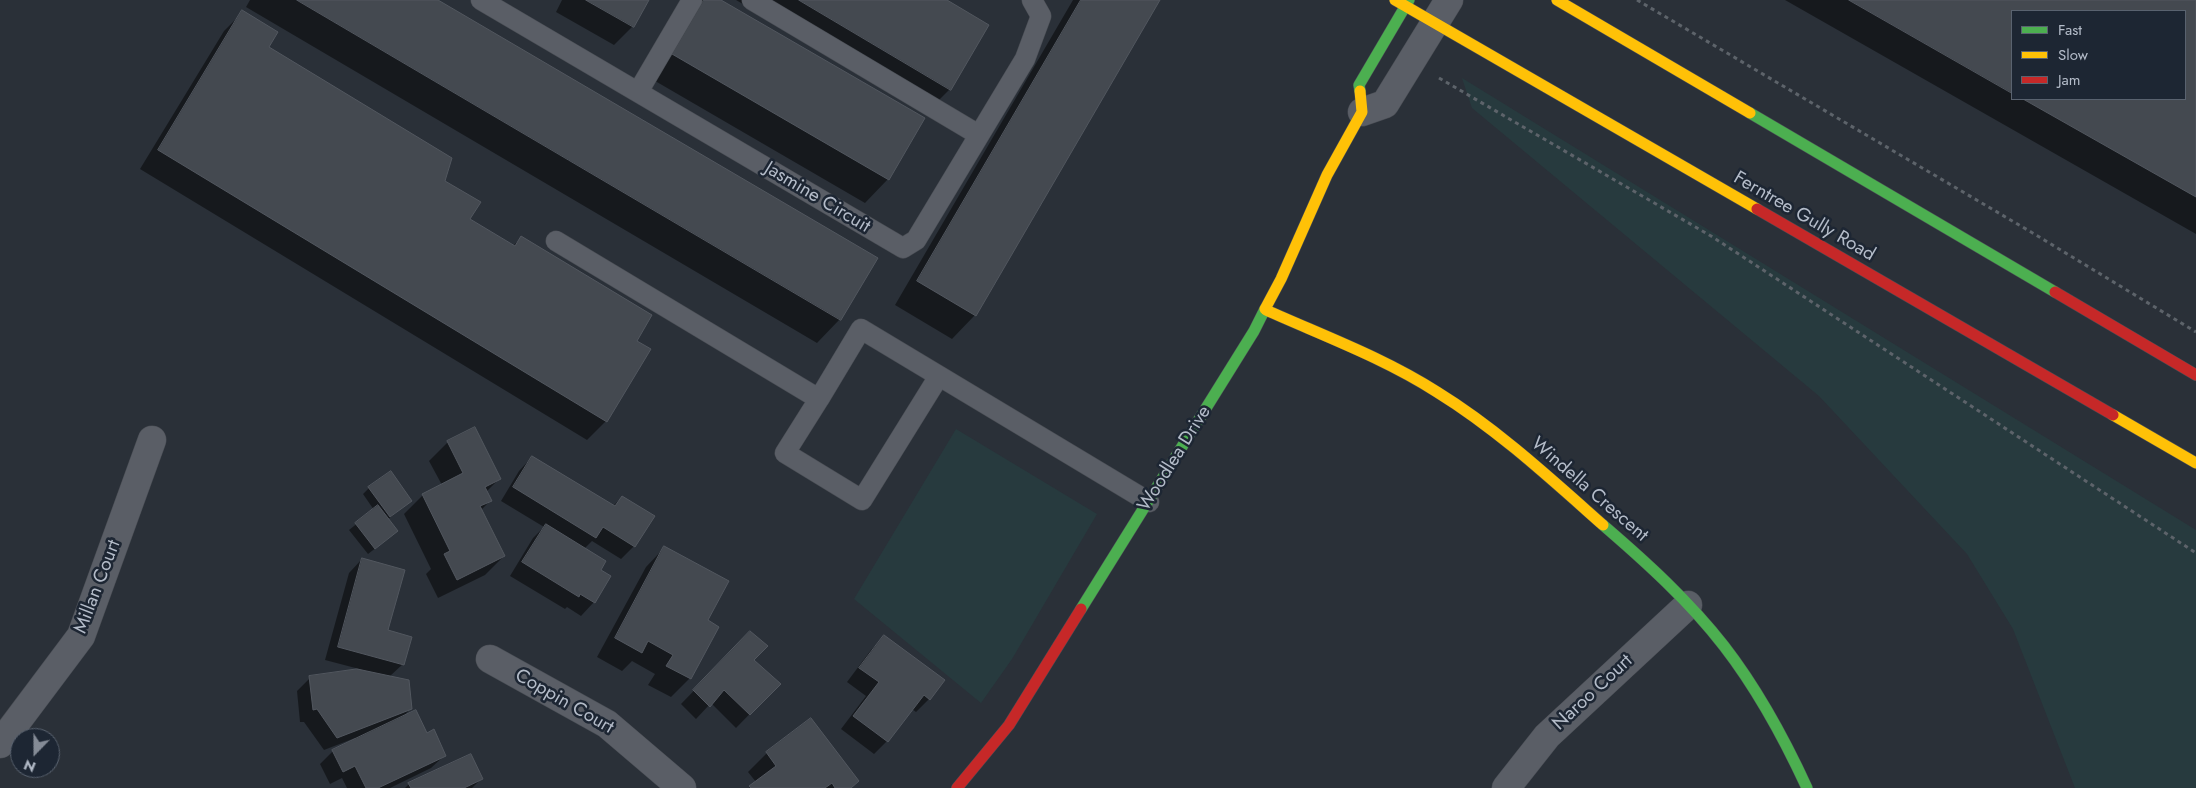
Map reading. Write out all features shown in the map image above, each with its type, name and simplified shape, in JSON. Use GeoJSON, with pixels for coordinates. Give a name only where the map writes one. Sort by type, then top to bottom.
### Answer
{"type":"FeatureCollection","features":[{"type":"Feature","properties":{"kind":"street"},"geometry":{"type":"LineString","coordinates":[[1403,2],[1359,86],[1362,112],[1385,104],[1449,0]]}},
{"type":"Feature","properties":{"kind":"street"},"geometry":{"type":"LineString","coordinates":[[1557,0],[2196,375]]}},
{"type":"Feature","properties":{"kind":"street","name":"Ferntree Gully Road"},"geometry":{"type":"LineString","coordinates":[[1403,2],[1434,24],[2196,462]]}},
{"type":"Feature","properties":{"kind":"street","name":"Woodlea Drive"},"geometry":{"type":"LineString","coordinates":[[957,788],[1009,725],[1149,502],[1266,310],[1327,175],[1362,112]]}},
{"type":"Feature","properties":{"kind":"street","name":"Windella Crescent"},"geometry":{"type":"LineString","coordinates":[[1266,310],[1392,367],[1435,390],[1480,420],[1618,537],[1688,605],[1728,652],[1775,722],[1807,788]]}},
{"type":"Feature","properties":{"kind":"street","name":"Millan Court"},"geometry":{"type":"LineString","coordinates":[[0,744],[81,636],[152,440]]}},
{"type":"Feature","properties":{"kind":"street","name":"Naroo Court"},"geometry":{"type":"LineString","coordinates":[[1506,788],[1547,736],[1688,605]]}},
{"type":"Feature","properties":{"kind":"street","name":"Coppin Court"},"geometry":{"type":"LineString","coordinates":[[490,659],[608,724],[682,788]]}},
{"type":"Feature","properties":{"kind":"lane","name":"Jasmine Circuit"},"geometry":{"type":"LineString","coordinates":[[481,0],[902,248],[916,240],[1025,60],[1041,16],[1032,0]]}},
{"type":"Feature","properties":{"kind":"lane"},"geometry":{"type":"LineString","coordinates":[[638,92],[692,0]]}},
{"type":"Feature","properties":{"kind":"lane"},"geometry":{"type":"LineString","coordinates":[[752,0],[979,135]]}},
{"type":"Feature","properties":{"kind":"lane"},"geometry":{"type":"LineString","coordinates":[[556,241],[818,399]]}},
{"type":"Feature","properties":{"kind":"lane"},"geometry":{"type":"LineString","coordinates":[[939,376],[862,500],[785,452],[861,329],[1149,502]]}},
{"type":"Feature","properties":{"kind":"path"},"geometry":{"type":"LineString","coordinates":[[1637,0],[2031,232],[2196,332]]}},
{"type":"Feature","properties":{"kind":"path"},"geometry":{"type":"LineString","coordinates":[[1438,77],[1711,236],[1951,395],[2196,553]]}},
{"type":"Feature","properties":{"kind":"green space"},"geometry":{"type":"Polygon","coordinates":[[[1462,78],[2196,530],[2196,788],[2075,788],[2013,629],[1967,554],[1819,396],[1472,108],[1462,78]]]}},
{"type":"Feature","properties":{"kind":"green space"},"geometry":{"type":"Polygon","coordinates":[[[956,429],[1097,514],[1012,659],[981,703],[854,599],[956,429]]]}},
{"type":"Feature","properties":{"kind":"building"},"geometry":{"type":"Polygon","coordinates":[[[297,0],[438,0],[878,258],[841,320],[297,0]]]}},
{"type":"Feature","properties":{"kind":"building"},"geometry":{"type":"Polygon","coordinates":[[[586,0],[649,0],[634,27],[586,0]]]}},
{"type":"Feature","properties":{"kind":"building"},"geometry":{"type":"Polygon","coordinates":[[[704,0],[721,0],[925,118],[889,180],[672,54],[704,0]]]}},
{"type":"Feature","properties":{"kind":"building"},"geometry":{"type":"Polygon","coordinates":[[[799,0],[947,0],[989,25],[951,90],[799,0]]]}},
{"type":"Feature","properties":{"kind":"building"},"geometry":{"type":"Polygon","coordinates":[[[1081,0],[1160,0],[976,316],[917,281],[1081,0]]]}},
{"type":"Feature","properties":{"kind":"building"},"geometry":{"type":"Polygon","coordinates":[[[1849,0],[2196,0],[2196,197],[2025,100],[2186,100],[2186,10],[2011,10],[2011,92],[1849,0]]]}},
{"type":"Feature","properties":{"kind":"building"},"geometry":{"type":"Polygon","coordinates":[[[242,10],[278,32],[269,47],[452,158],[445,181],[481,202],[470,219],[515,246],[521,236],[652,315],[637,341],[651,349],[607,422],[158,150],[242,10]]]}},
{"type":"Feature","properties":{"kind":"building"},"geometry":{"type":"Polygon","coordinates":[[[475,427],[501,479],[485,487],[492,501],[480,506],[505,556],[457,580],[444,554],[450,551],[422,494],[463,473],[447,441],[475,427]]]}},
{"type":"Feature","properties":{"kind":"building"},"geometry":{"type":"Polygon","coordinates":[[[532,456],[615,506],[622,496],[655,516],[635,547],[603,527],[596,538],[513,487],[532,456]]]}},
{"type":"Feature","properties":{"kind":"building"},"geometry":{"type":"Polygon","coordinates":[[[391,471],[412,501],[390,517],[368,487],[391,471]]]}},
{"type":"Feature","properties":{"kind":"building"},"geometry":{"type":"Polygon","coordinates":[[[378,505],[398,531],[375,549],[355,523],[378,505]]]}},
{"type":"Feature","properties":{"kind":"building"},"geometry":{"type":"Polygon","coordinates":[[[546,524],[606,561],[601,570],[611,576],[595,603],[580,594],[579,597],[522,562],[546,524]]]}},
{"type":"Feature","properties":{"kind":"building"},"geometry":{"type":"Polygon","coordinates":[[[664,546],[729,581],[708,620],[719,627],[691,679],[666,666],[673,655],[648,641],[642,653],[615,638],[664,546]]]}},
{"type":"Feature","properties":{"kind":"building"},"geometry":{"type":"Polygon","coordinates":[[[362,558],[405,570],[388,630],[412,637],[404,665],[338,647],[362,558]]]}},
{"type":"Feature","properties":{"kind":"building"},"geometry":{"type":"Polygon","coordinates":[[[750,631],[768,646],[754,660],[781,684],[750,715],[724,690],[710,707],[693,690],[750,631]]]}},
{"type":"Feature","properties":{"kind":"building"},"geometry":{"type":"Polygon","coordinates":[[[884,635],[945,680],[930,700],[924,695],[888,742],[853,716],[879,682],[859,668],[884,635]]]}},
{"type":"Feature","properties":{"kind":"building"},"geometry":{"type":"Polygon","coordinates":[[[357,669],[409,680],[412,709],[337,738],[317,709],[313,710],[309,676],[357,669]]]}},
{"type":"Feature","properties":{"kind":"building"},"geometry":{"type":"Polygon","coordinates":[[[416,710],[427,733],[434,729],[446,756],[378,788],[366,788],[355,766],[343,772],[332,750],[416,710]]]}},
{"type":"Feature","properties":{"kind":"building"},"geometry":{"type":"Polygon","coordinates":[[[811,718],[859,781],[851,788],[835,788],[832,783],[825,788],[751,788],[749,786],[776,766],[766,752],[811,718]]]}},
{"type":"Feature","properties":{"kind":"building"},"geometry":{"type":"Polygon","coordinates":[[[471,754],[483,779],[464,788],[411,788],[408,783],[471,754]]]}},
{"type":"Feature","properties":{"kind":"traffic: fast"},"geometry":{"type":"LineString","coordinates":[[1360,91],[1359,85],[1409,0]]}},
{"type":"Feature","properties":{"kind":"traffic: fast"},"geometry":{"type":"LineString","coordinates":[[1750,113],[2055,292]]}},
{"type":"Feature","properties":{"kind":"traffic: fast"},"geometry":{"type":"LineString","coordinates":[[1081,609],[1254,331],[1265,309]]}},
{"type":"Feature","properties":{"kind":"traffic: fast"},"geometry":{"type":"LineString","coordinates":[[1603,525],[1666,582],[1711,629],[1748,680],[1770,715],[1807,788]]}},
{"type":"Feature","properties":{"kind":"traffic: slow"},"geometry":{"type":"LineString","coordinates":[[1395,0],[1757,209]]}},
{"type":"Feature","properties":{"kind":"traffic: slow"},"geometry":{"type":"LineString","coordinates":[[1557,0],[1750,113]]}},
{"type":"Feature","properties":{"kind":"traffic: slow"},"geometry":{"type":"LineString","coordinates":[[1265,309],[1281,279],[1327,175],[1362,112],[1360,91]]}},
{"type":"Feature","properties":{"kind":"traffic: slow"},"geometry":{"type":"LineString","coordinates":[[1266,310],[1396,368],[1459,406],[1502,438],[1603,525]]}},
{"type":"Feature","properties":{"kind":"traffic: slow"},"geometry":{"type":"LineString","coordinates":[[2113,415],[2196,463]]}},
{"type":"Feature","properties":{"kind":"traffic: jam"},"geometry":{"type":"LineString","coordinates":[[1757,209],[2113,415]]}},
{"type":"Feature","properties":{"kind":"traffic: jam"},"geometry":{"type":"LineString","coordinates":[[2055,292],[2196,375]]}},
{"type":"Feature","properties":{"kind":"traffic: jam"},"geometry":{"type":"LineString","coordinates":[[957,788],[1009,725],[1081,609]]}}]}
